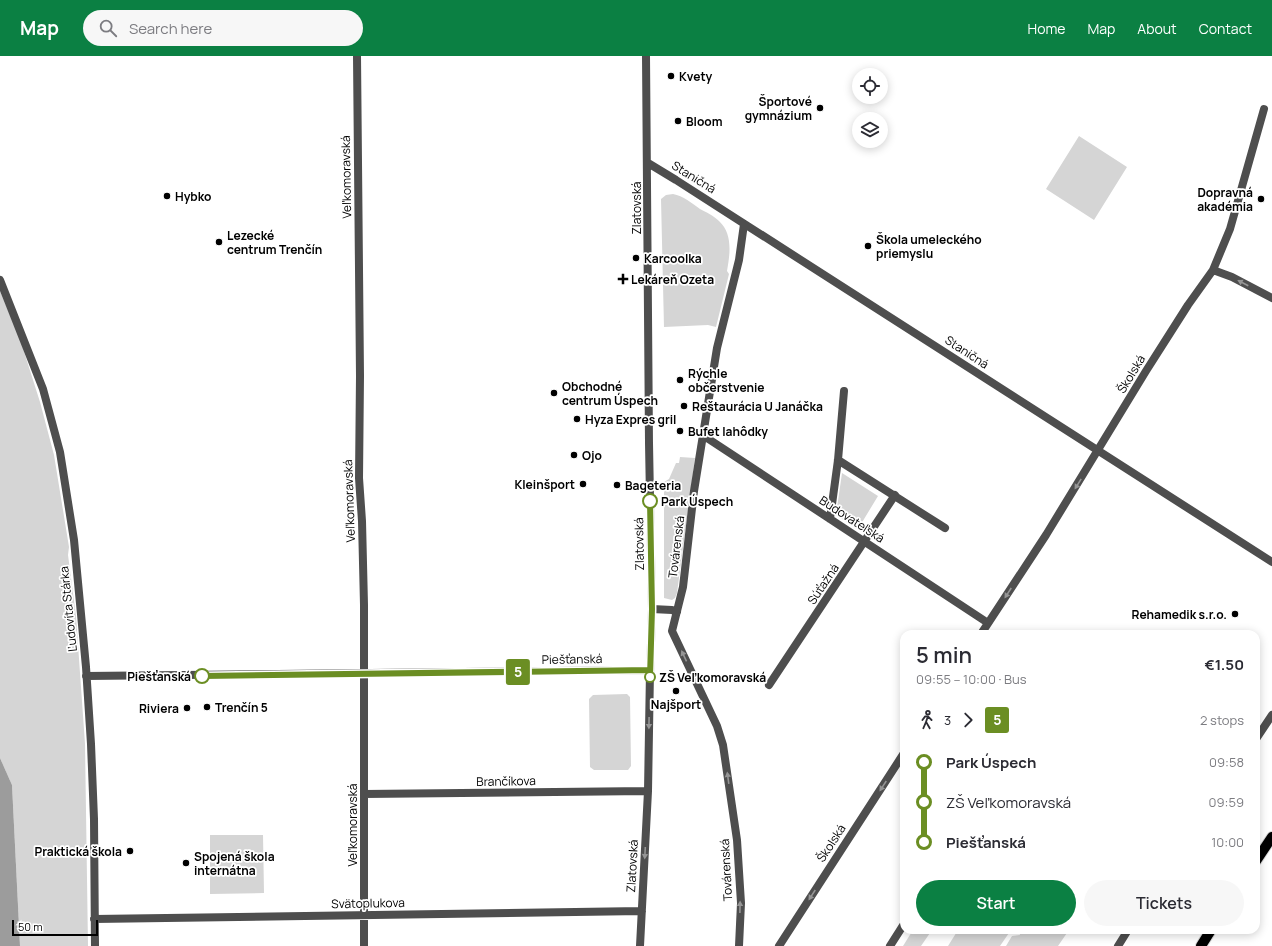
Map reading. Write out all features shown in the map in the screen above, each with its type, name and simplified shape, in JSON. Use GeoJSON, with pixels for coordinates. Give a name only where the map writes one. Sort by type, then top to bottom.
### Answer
{"type":"FeatureCollection","features":[{"type":"Feature","properties":{"kind":"main road"},"geometry":{"type":"LineString","coordinates":[[1260,855],[1272,837]]}},
{"type":"Feature","properties":{"kind":"main road"},"geometry":{"type":"LineString","coordinates":[[1201,946],[1208,934]]}},
{"type":"Feature","properties":{"kind":"street","name":"Veľkomoravská"},"geometry":{"type":"LineString","coordinates":[[357,56],[360,376],[359,478],[362,521],[364,605],[364,946]]}},
{"type":"Feature","properties":{"kind":"street","name":"Zlatovská"},"geometry":{"type":"LineString","coordinates":[[646,56],[652,609],[650,677],[650,670]]}},
{"type":"Feature","properties":{"kind":"street","name":"Školská"},"geometry":{"type":"LineString","coordinates":[[984,630],[1046,535],[1150,364],[1188,305],[1213,270],[1230,229],[1264,109]]}},
{"type":"Feature","properties":{"kind":"street","name":"Staničná"},"geometry":{"type":"LineString","coordinates":[[648,163],[1272,562]]}},
{"type":"Feature","properties":{"kind":"street","name":"Továrenská"},"geometry":{"type":"LineString","coordinates":[[739,946],[741,903],[737,840],[723,745],[717,726],[672,631],[683,587],[694,491],[717,348],[739,260],[744,224]]}},
{"type":"Feature","properties":{"kind":"street"},"geometry":{"type":"LineString","coordinates":[[1213,270],[1232,277],[1272,298]]}},
{"type":"Feature","properties":{"kind":"street","name":"Ľudovíta Stárka"},"geometry":{"type":"LineString","coordinates":[[0,280],[43,389],[60,452],[74,540],[91,744],[94,819],[94,946]]}},
{"type":"Feature","properties":{"kind":"street"},"geometry":{"type":"LineString","coordinates":[[830,519],[838,460],[844,391]]}},
{"type":"Feature","properties":{"kind":"street","name":"Budovateľská"},"geometry":{"type":"LineString","coordinates":[[703,437],[707,438],[988,623]]}},
{"type":"Feature","properties":{"kind":"street"},"geometry":{"type":"LineString","coordinates":[[838,460],[945,528]]}},
{"type":"Feature","properties":{"kind":"street","name":"Súťažná"},"geometry":{"type":"LineString","coordinates":[[769,685],[895,496]]}},
{"type":"Feature","properties":{"kind":"street"},"geometry":{"type":"LineString","coordinates":[[652,609],[672,610],[677,612]]}},
{"type":"Feature","properties":{"kind":"street","name":"Piešťanská"},"geometry":{"type":"LineString","coordinates":[[86,676],[650,670]]}},
{"type":"Feature","properties":{"kind":"street","name":"Zlatovská"},"geometry":{"type":"LineString","coordinates":[[640,946],[648,791],[650,670]]}},
{"type":"Feature","properties":{"kind":"street"},"geometry":{"type":"LineString","coordinates":[[1260,733],[1272,715]]}},
{"type":"Feature","properties":{"kind":"street","name":"Školská"},"geometry":{"type":"LineString","coordinates":[[779,946],[900,759]]}},
{"type":"Feature","properties":{"kind":"street","name":"Brančíkova"},"geometry":{"type":"LineString","coordinates":[[364,794],[648,791]]}},
{"type":"Feature","properties":{"kind":"street","name":"Svätoplukova"},"geometry":{"type":"LineString","coordinates":[[94,919],[642,912]]}},
{"type":"Feature","properties":{"kind":"street"},"geometry":{"type":"LineString","coordinates":[[890,946],[900,930]]}},
{"type":"Feature","properties":{"kind":"street"},"geometry":{"type":"LineString","coordinates":[[1118,946],[1126,934]]}},
{"type":"Feature","properties":{"kind":"shaded area"},"geometry":{"type":"Polygon","coordinates":[[[1079,136],[1127,167],[1094,220],[1046,189],[1079,136]]]}},
{"type":"Feature","properties":{"kind":"shaded area"},"geometry":{"type":"Polygon","coordinates":[[[673,194],[684,198],[715,217],[727,232],[729,258],[727,271],[729,274],[716,327],[708,325],[664,327],[661,199],[666,195],[673,194]]]}},
{"type":"Feature","properties":{"kind":"shaded area"},"geometry":{"type":"Polygon","coordinates":[[[0,291],[20,339],[40,402],[54,455],[69,547],[68,555],[76,616],[85,744],[88,946],[20,946],[12,785],[0,758],[0,291]]]}},
{"type":"Feature","properties":{"kind":"shaded area"},"geometry":{"type":"Polygon","coordinates":[[[680,457],[695,458],[677,593],[675,598],[672,600],[664,598],[664,482],[669,479],[676,463],[679,463],[680,457]]]}},
{"type":"Feature","properties":{"kind":"shaded area"},"geometry":{"type":"Polygon","coordinates":[[[842,473],[878,496],[858,529],[836,515],[842,473]]]}},
{"type":"Feature","properties":{"kind":"shaded area"},"geometry":{"type":"Polygon","coordinates":[[[627,694],[630,697],[631,766],[628,770],[594,770],[590,767],[589,699],[593,695],[627,694]]]}},
{"type":"Feature","properties":{"kind":"shaded area"},"geometry":{"type":"Polygon","coordinates":[[[0,758],[12,785],[20,946],[0,946],[0,758]]]}},
{"type":"Feature","properties":{"kind":"shaded area"},"geometry":{"type":"Polygon","coordinates":[[[210,835],[263,835],[264,893],[210,894],[210,835]]]}},
{"type":"Feature","properties":{"kind":"shaded area"},"geometry":{"type":"Polygon","coordinates":[[[910,934],[929,934],[921,946],[903,946],[910,934]]]}},
{"type":"Feature","properties":{"kind":"shaded area"},"geometry":{"type":"Polygon","coordinates":[[[956,934],[1008,934],[1000,946],[948,946],[956,934]]]}},
{"type":"Feature","properties":{"kind":"shaded area"},"geometry":{"type":"Polygon","coordinates":[[[1066,934],[1058,946],[1006,946],[1012,936],[1066,934]]]}},
{"type":"Feature","properties":{"kind":"bus line","name":"5"},"geometry":{"type":"LineString","coordinates":[[202,676],[650,670],[650,677],[652,609],[650,501]]}},
{"type":"Feature","properties":{"kind":"place","name":"Kvety"},"geometry":{"type":"Point","coordinates":[671,76]}},
{"type":"Feature","properties":{"kind":"place","name":"Športové gymnázium"},"geometry":{"type":"Point","coordinates":[820,108]}},
{"type":"Feature","properties":{"kind":"place","name":"Bloom"},"geometry":{"type":"Point","coordinates":[678,121]}},
{"type":"Feature","properties":{"kind":"place","name":"Hybko"},"geometry":{"type":"Point","coordinates":[167,196]}},
{"type":"Feature","properties":{"kind":"place","name":"Dopravná akadémia"},"geometry":{"type":"Point","coordinates":[1261,199]}},
{"type":"Feature","properties":{"kind":"place","name":"Lezecké centrum Trenčín"},"geometry":{"type":"Point","coordinates":[219,242]}},
{"type":"Feature","properties":{"kind":"place","name":"Škola umeleckého priemyslu"},"geometry":{"type":"Point","coordinates":[868,246]}},
{"type":"Feature","properties":{"kind":"place","name":"Karcoolka"},"geometry":{"type":"Point","coordinates":[636,258]}},
{"type":"Feature","properties":{"kind":"place","name":"Lekáreň Ozeta"},"geometry":{"type":"Point","coordinates":[623,279]}},
{"type":"Feature","properties":{"kind":"place","name":"Rýchle občerstvenie"},"geometry":{"type":"Point","coordinates":[680,380]}},
{"type":"Feature","properties":{"kind":"place","name":"Obchodné centrum Úspech"},"geometry":{"type":"Point","coordinates":[554,393]}},
{"type":"Feature","properties":{"kind":"place","name":"Reštaurácia U Janáčka"},"geometry":{"type":"Point","coordinates":[684,406]}},
{"type":"Feature","properties":{"kind":"place","name":"Hyza Expres gril"},"geometry":{"type":"Point","coordinates":[577,419]}},
{"type":"Feature","properties":{"kind":"place","name":"Bufet lahôdky"},"geometry":{"type":"Point","coordinates":[680,431]}},
{"type":"Feature","properties":{"kind":"place","name":"Ojo"},"geometry":{"type":"Point","coordinates":[574,455]}},
{"type":"Feature","properties":{"kind":"place","name":"Kleinšport"},"geometry":{"type":"Point","coordinates":[583,484]}},
{"type":"Feature","properties":{"kind":"place","name":"Bageteria"},"geometry":{"type":"Point","coordinates":[617,485]}},
{"type":"Feature","properties":{"kind":"place","name":"Park Úspech"},"geometry":{"type":"Point","coordinates":[650,501]}},
{"type":"Feature","properties":{"kind":"place","name":"Rehamedik s.r.o."},"geometry":{"type":"Point","coordinates":[1235,614]}},
{"type":"Feature","properties":{"kind":"place","name":"Piešťanská"},"geometry":{"type":"Point","coordinates":[202,676]}},
{"type":"Feature","properties":{"kind":"place","name":"ZŠ Veľkomoravská"},"geometry":{"type":"Point","coordinates":[650,677]}},
{"type":"Feature","properties":{"kind":"place","name":"Najšport"},"geometry":{"type":"Point","coordinates":[676,691]}},
{"type":"Feature","properties":{"kind":"place","name":"Trenčín 5"},"geometry":{"type":"Point","coordinates":[207,707]}},
{"type":"Feature","properties":{"kind":"place","name":"Riviera"},"geometry":{"type":"Point","coordinates":[187,708]}},
{"type":"Feature","properties":{"kind":"place","name":"Praktická škola"},"geometry":{"type":"Point","coordinates":[130,851]}},
{"type":"Feature","properties":{"kind":"place","name":"Spojená škola internátna"},"geometry":{"type":"Point","coordinates":[186,863]}}]}
